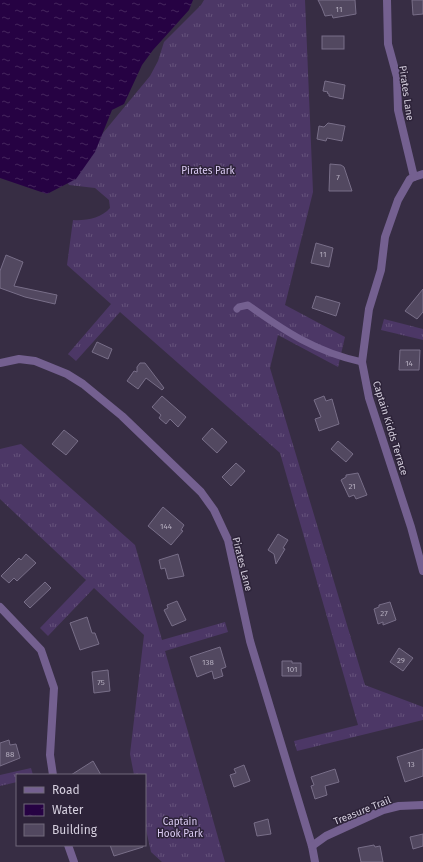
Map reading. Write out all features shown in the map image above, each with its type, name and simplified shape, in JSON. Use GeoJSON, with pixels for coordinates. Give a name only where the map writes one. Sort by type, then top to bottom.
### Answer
{"type":"FeatureCollection","features":[{"type":"Feature","properties":{"kind":"street","name":"Pirates Lane"},"geometry":{"type":"LineString","coordinates":[[387,0],[388,44],[397,77],[398,110],[414,177]]}},
{"type":"Feature","properties":{"kind":"street"},"geometry":{"type":"LineString","coordinates":[[414,177],[423,174]]}},
{"type":"Feature","properties":{"kind":"street","name":"Captain Kidds Terrace"},"geometry":{"type":"LineString","coordinates":[[414,177],[410,179],[398,200],[385,237],[381,270],[369,309],[362,362],[369,398],[412,527],[423,571]]}},
{"type":"Feature","properties":{"kind":"street","name":"Pirates Lane"},"geometry":{"type":"LineString","coordinates":[[0,363],[19,358],[35,360],[67,374],[83,384],[122,416],[201,492],[214,510],[228,540],[250,640],[312,846],[315,862]]}},
{"type":"Feature","properties":{"kind":"street"},"geometry":{"type":"LineString","coordinates":[[0,608],[41,650],[54,688],[50,755],[53,774]]}},
{"type":"Feature","properties":{"kind":"street","name":"Treasure Trail"},"geometry":{"type":"LineString","coordinates":[[312,846],[326,836],[383,810],[399,806],[423,805]]}},
{"type":"Feature","properties":{"kind":"street"},"geometry":{"type":"LineString","coordinates":[[68,846],[74,862]]}},
{"type":"Feature","properties":{"kind":"lane"},"geometry":{"type":"LineString","coordinates":[[237,309],[239,306],[248,305],[292,335],[312,346],[362,362]]}},
{"type":"Feature","properties":{"kind":"green space","name":"Pirates Park"},"geometry":{"type":"Polygon","coordinates":[[[204,0],[305,0],[313,192],[285,305],[345,337],[338,367],[278,335],[270,368],[365,685],[423,707],[423,720],[297,751],[294,741],[358,725],[280,453],[120,312],[76,361],[68,354],[111,304],[67,265],[73,220],[93,218],[103,214],[110,208],[109,200],[95,188],[69,185],[65,179],[150,76],[158,61],[164,42],[201,5],[204,0]]]}},
{"type":"Feature","properties":{"kind":"green space"},"geometry":{"type":"Polygon","coordinates":[[[384,319],[423,329],[423,340],[381,330],[384,319]]]}},
{"type":"Feature","properties":{"kind":"green space","name":"Captain Hook Park"},"geometry":{"type":"Polygon","coordinates":[[[21,444],[135,545],[162,640],[225,622],[228,632],[165,651],[225,862],[162,862],[151,852],[146,830],[146,774],[134,774],[130,754],[144,635],[94,588],[48,636],[40,628],[86,580],[0,499],[0,449],[21,444]]]}},
{"type":"Feature","properties":{"kind":"green space"},"geometry":{"type":"Polygon","coordinates":[[[31,768],[33,774],[16,774],[16,782],[0,786],[0,775],[31,768]]]}},
{"type":"Feature","properties":{"kind":"water"},"geometry":{"type":"Polygon","coordinates":[[[0,0],[193,0],[189,10],[153,50],[142,65],[124,104],[112,110],[95,152],[76,179],[47,194],[0,178],[0,0]]]}},
{"type":"Feature","properties":{"kind":"building"},"geometry":{"type":"Polygon","coordinates":[[[318,0],[355,0],[356,14],[333,18],[332,15],[325,16],[318,0]]]}},
{"type":"Feature","properties":{"kind":"building"},"geometry":{"type":"Polygon","coordinates":[[[412,0],[423,0],[423,14],[413,15],[412,0]]]}},
{"type":"Feature","properties":{"kind":"building"},"geometry":{"type":"Polygon","coordinates":[[[322,36],[344,36],[344,49],[322,49],[322,36]]]}},
{"type":"Feature","properties":{"kind":"building"},"geometry":{"type":"Polygon","coordinates":[[[325,81],[345,85],[343,99],[329,96],[327,93],[328,92],[323,91],[325,81]]]}},
{"type":"Feature","properties":{"kind":"building"},"geometry":{"type":"Polygon","coordinates":[[[328,123],[345,126],[342,141],[327,138],[326,141],[317,139],[319,126],[324,127],[328,123]]]}},
{"type":"Feature","properties":{"kind":"building"},"geometry":{"type":"Polygon","coordinates":[[[330,164],[341,165],[344,167],[352,191],[329,191],[330,164]]]}},
{"type":"Feature","properties":{"kind":"building"},"geometry":{"type":"Polygon","coordinates":[[[316,243],[333,248],[329,267],[311,263],[316,243]]]}},
{"type":"Feature","properties":{"kind":"building"},"geometry":{"type":"Polygon","coordinates":[[[6,255],[23,262],[14,286],[57,295],[55,304],[25,297],[0,288],[0,271],[6,255]]]}},
{"type":"Feature","properties":{"kind":"building"},"geometry":{"type":"Polygon","coordinates":[[[423,289],[423,312],[417,319],[405,311],[423,289]]]}},
{"type":"Feature","properties":{"kind":"building"},"geometry":{"type":"Polygon","coordinates":[[[316,296],[340,303],[336,316],[312,308],[316,296]]]}},
{"type":"Feature","properties":{"kind":"building"},"geometry":{"type":"Polygon","coordinates":[[[97,342],[112,349],[108,359],[92,352],[97,342]]]}},
{"type":"Feature","properties":{"kind":"building"},"geometry":{"type":"Polygon","coordinates":[[[400,350],[420,350],[419,370],[399,370],[400,350]]]}},
{"type":"Feature","properties":{"kind":"building"},"geometry":{"type":"Polygon","coordinates":[[[140,363],[145,363],[164,388],[162,390],[146,378],[138,389],[127,381],[134,371],[137,372],[137,367],[140,363]]]}},
{"type":"Feature","properties":{"kind":"building"},"geometry":{"type":"Polygon","coordinates":[[[162,396],[186,417],[178,427],[170,419],[166,424],[159,418],[161,415],[152,407],[162,396]]]}},
{"type":"Feature","properties":{"kind":"building"},"geometry":{"type":"Polygon","coordinates":[[[324,396],[326,401],[332,399],[339,424],[319,431],[315,419],[321,417],[314,400],[324,396]]]}},
{"type":"Feature","properties":{"kind":"building"},"geometry":{"type":"Polygon","coordinates":[[[212,428],[227,442],[217,453],[202,439],[212,428]]]}},
{"type":"Feature","properties":{"kind":"building"},"geometry":{"type":"Polygon","coordinates":[[[64,430],[78,441],[66,455],[52,444],[64,430]]]}},
{"type":"Feature","properties":{"kind":"building"},"geometry":{"type":"Polygon","coordinates":[[[338,441],[353,454],[346,462],[331,449],[338,441]]]}},
{"type":"Feature","properties":{"kind":"building"},"geometry":{"type":"Polygon","coordinates":[[[236,463],[245,471],[231,486],[222,477],[236,463]]]}},
{"type":"Feature","properties":{"kind":"building"},"geometry":{"type":"Polygon","coordinates":[[[358,473],[367,495],[356,499],[354,495],[349,497],[341,480],[346,477],[346,475],[358,473]]]}},
{"type":"Feature","properties":{"kind":"building"},"geometry":{"type":"Polygon","coordinates":[[[163,507],[184,525],[181,530],[183,531],[171,545],[148,526],[163,507]]]}},
{"type":"Feature","properties":{"kind":"building"},"geometry":{"type":"Polygon","coordinates":[[[278,534],[288,540],[283,548],[285,549],[276,564],[274,554],[268,550],[278,534]]]}},
{"type":"Feature","properties":{"kind":"building"},"geometry":{"type":"Polygon","coordinates":[[[26,554],[36,563],[17,581],[14,578],[9,583],[1,576],[19,558],[21,560],[26,554]]]}},
{"type":"Feature","properties":{"kind":"building"},"geometry":{"type":"Polygon","coordinates":[[[178,554],[184,576],[168,579],[165,568],[161,569],[159,560],[178,554]]]}},
{"type":"Feature","properties":{"kind":"building"},"geometry":{"type":"Polygon","coordinates":[[[45,582],[51,588],[30,608],[24,602],[45,582]]]}},
{"type":"Feature","properties":{"kind":"building"},"geometry":{"type":"Polygon","coordinates":[[[177,601],[186,620],[172,626],[164,610],[168,608],[167,605],[177,601]]]}},
{"type":"Feature","properties":{"kind":"building"},"geometry":{"type":"Polygon","coordinates":[[[390,602],[396,620],[383,625],[383,622],[378,624],[374,609],[379,607],[379,605],[390,602]]]}},
{"type":"Feature","properties":{"kind":"building"},"geometry":{"type":"Polygon","coordinates":[[[87,617],[92,633],[95,633],[99,644],[80,650],[70,623],[87,617]]]}},
{"type":"Feature","properties":{"kind":"building"},"geometry":{"type":"Polygon","coordinates":[[[220,647],[226,667],[221,669],[223,676],[214,679],[212,671],[197,677],[190,657],[220,647]]]}},
{"type":"Feature","properties":{"kind":"building"},"geometry":{"type":"Polygon","coordinates":[[[399,648],[413,658],[403,671],[390,662],[399,648]]]}},
{"type":"Feature","properties":{"kind":"building"},"geometry":{"type":"Polygon","coordinates":[[[282,661],[301,663],[301,676],[282,676],[282,661]]]}},
{"type":"Feature","properties":{"kind":"building"},"geometry":{"type":"Polygon","coordinates":[[[108,670],[110,691],[94,693],[92,672],[108,670]]]}},
{"type":"Feature","properties":{"kind":"building"},"geometry":{"type":"Polygon","coordinates":[[[9,740],[10,745],[16,744],[20,758],[0,766],[0,743],[9,740]]]}},
{"type":"Feature","properties":{"kind":"building"},"geometry":{"type":"Polygon","coordinates":[[[423,749],[423,776],[405,782],[397,757],[423,749]]]}},
{"type":"Feature","properties":{"kind":"building"},"geometry":{"type":"Polygon","coordinates":[[[93,761],[100,774],[73,774],[93,761]]]}},
{"type":"Feature","properties":{"kind":"building"},"geometry":{"type":"Polygon","coordinates":[[[244,765],[250,781],[234,787],[230,775],[236,773],[234,769],[244,765]]]}},
{"type":"Feature","properties":{"kind":"building"},"geometry":{"type":"Polygon","coordinates":[[[335,769],[339,782],[325,786],[327,795],[315,799],[311,786],[314,785],[311,777],[335,769]]]}},
{"type":"Feature","properties":{"kind":"building"},"geometry":{"type":"Polygon","coordinates":[[[268,819],[271,834],[257,836],[254,823],[268,819]]]}},
{"type":"Feature","properties":{"kind":"building"},"geometry":{"type":"Polygon","coordinates":[[[423,834],[423,846],[413,849],[410,837],[423,834]]]}},
{"type":"Feature","properties":{"kind":"building"},"geometry":{"type":"Polygon","coordinates":[[[374,845],[375,847],[380,846],[383,862],[361,862],[358,848],[374,845]]]}},
{"type":"Feature","properties":{"kind":"building"},"geometry":{"type":"Polygon","coordinates":[[[110,846],[143,846],[143,847],[114,856],[110,846]]]}}]}
